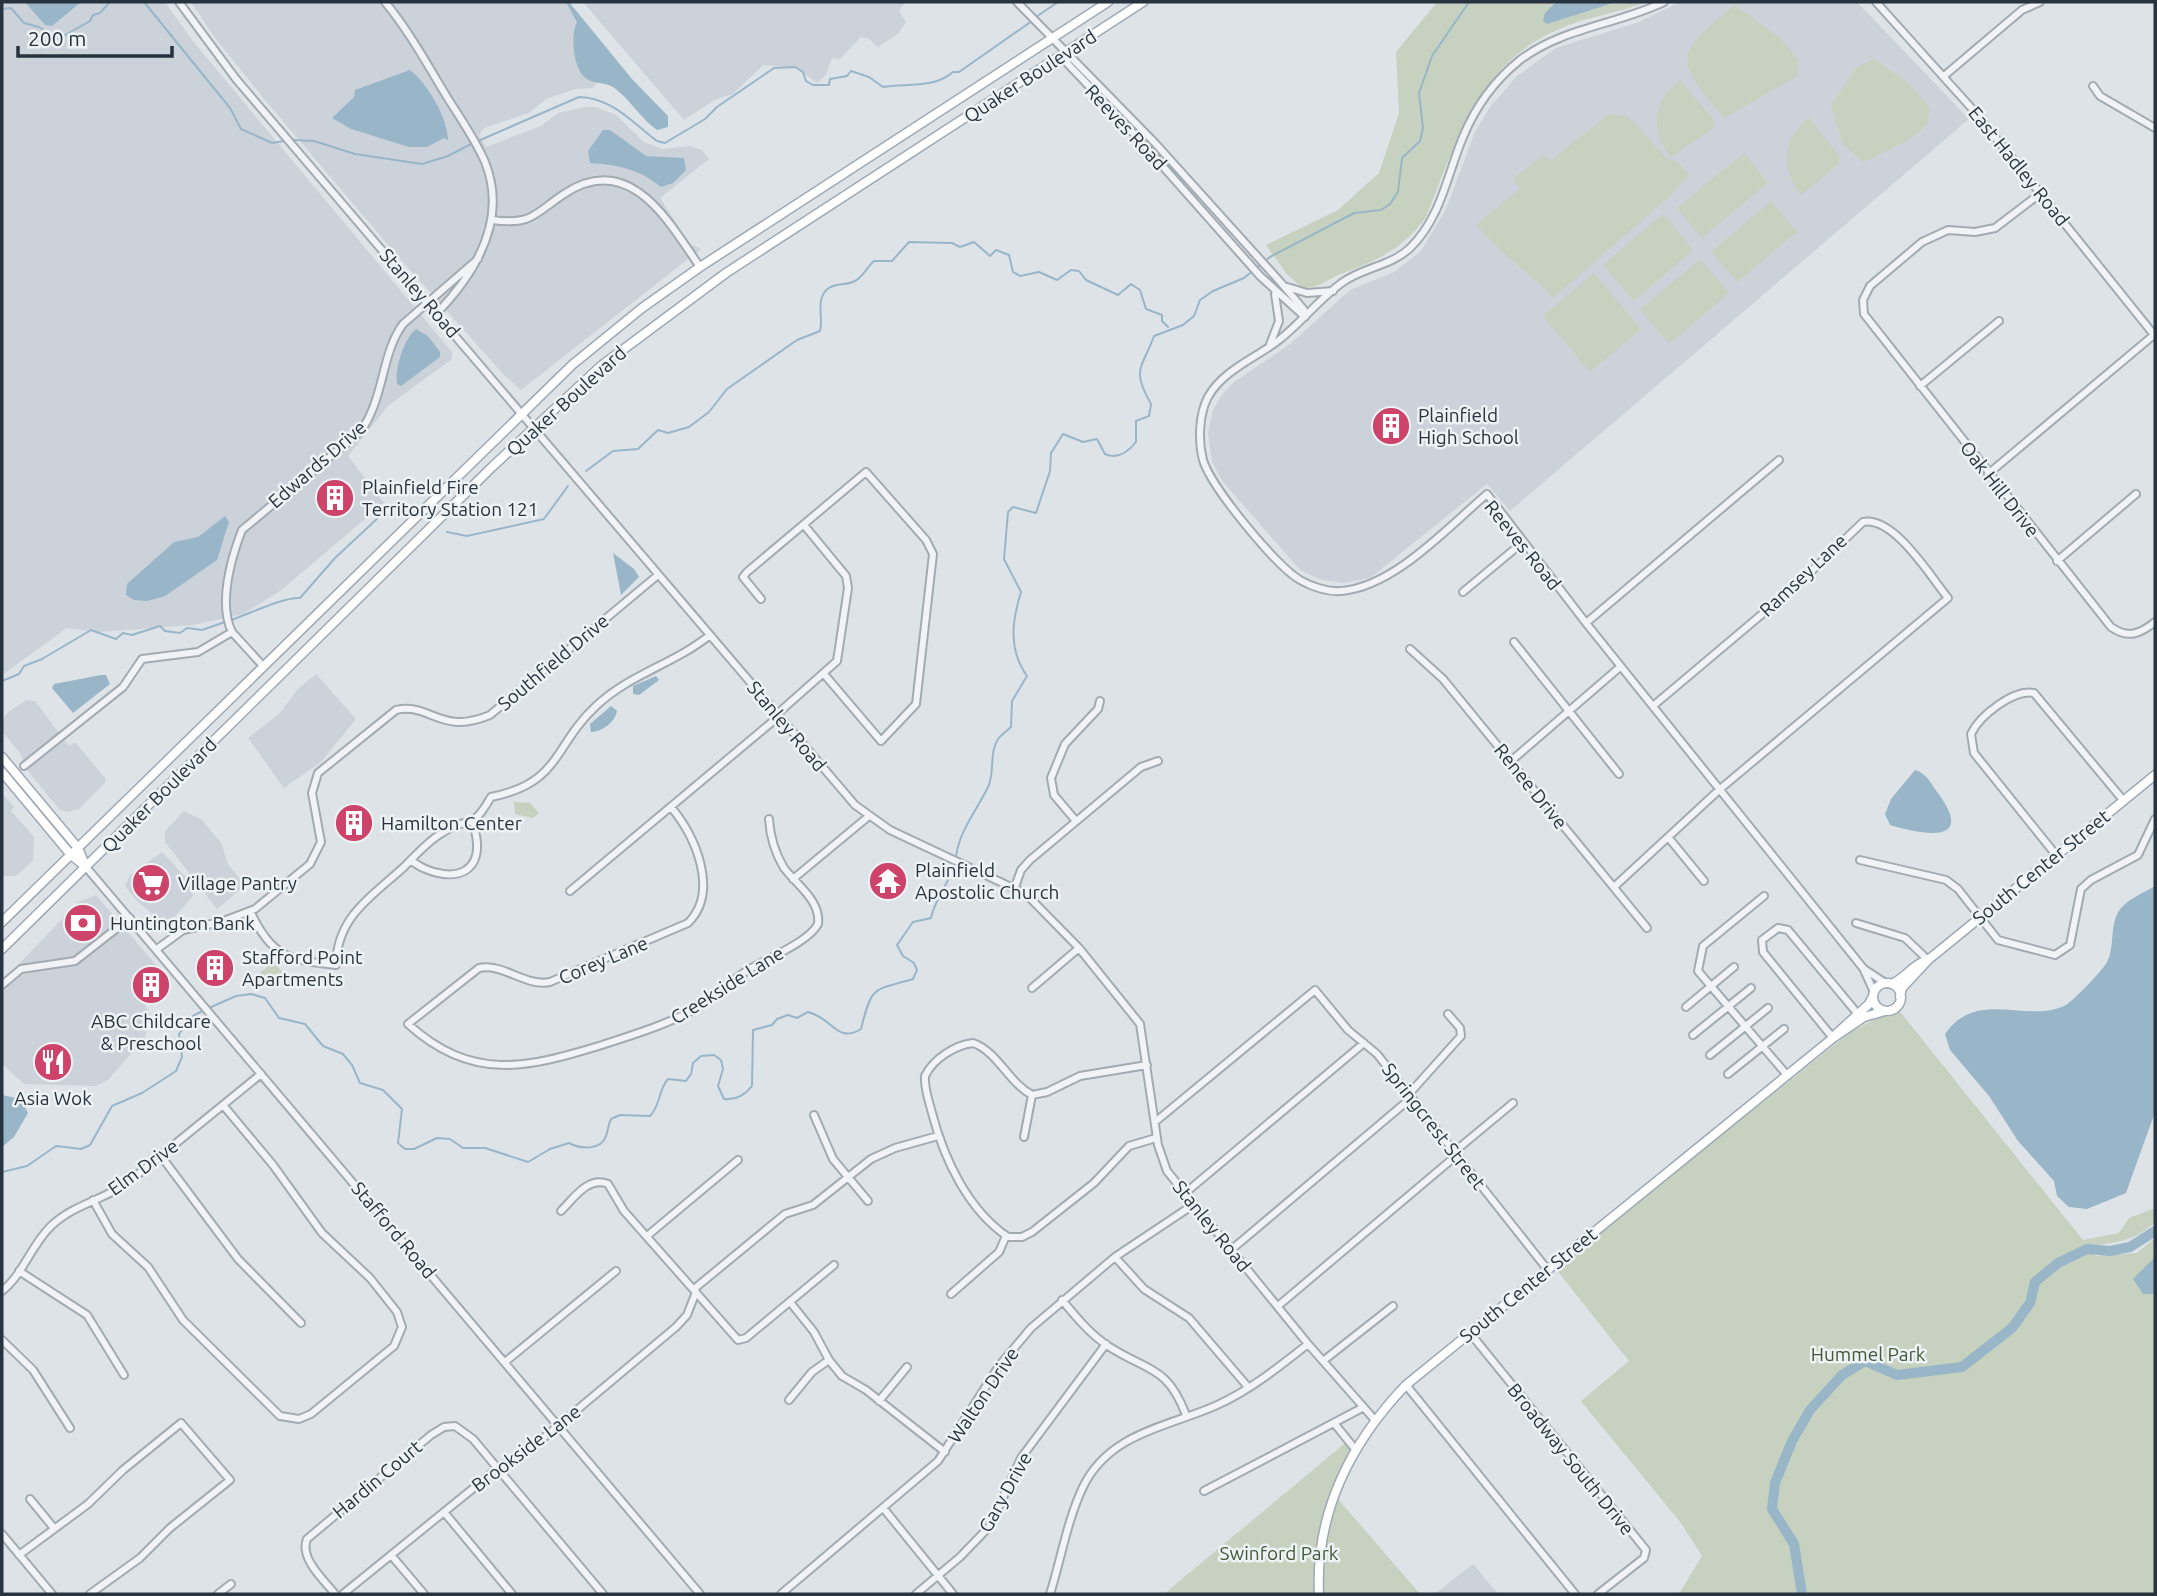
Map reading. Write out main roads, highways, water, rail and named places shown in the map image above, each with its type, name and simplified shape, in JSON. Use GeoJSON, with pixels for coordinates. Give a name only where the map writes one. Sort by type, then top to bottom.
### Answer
{"type":"FeatureCollection","features":[{"type":"Feature","properties":{"kind":"main road","name":"Quaker Boulevard"},"geometry":{"type":"LineString","coordinates":[[2,922],[521,412],[632,316],[700,267],[1108,2]]}},
{"type":"Feature","properties":{"kind":"main road","name":"Quaker Boulevard"},"geometry":{"type":"LineString","coordinates":[[2,949],[534,427],[601,366],[692,297],[1066,55],[1143,2]]}},
{"type":"Feature","properties":{"kind":"main road","name":"Stafford Road"},"geometry":{"type":"LineString","coordinates":[[2,757],[78,848],[86,867]]}},
{"type":"Feature","properties":{"kind":"main road","name":"Stafford Road"},"geometry":{"type":"LineString","coordinates":[[2,772],[71,855],[86,867]]}},
{"type":"Feature","properties":{"kind":"main road","name":"South Center Street"},"geometry":{"type":"LineString","coordinates":[[1900,996],[1902,988],[1928,960],[2155,775]]}},
{"type":"Feature","properties":{"kind":"main road","name":"South Center Street"},"geometry":{"type":"LineString","coordinates":[[1889,984],[1901,981],[1918,963],[1928,960]]}},
{"type":"Feature","properties":{"kind":"main road"},"geometry":{"type":"LineString","coordinates":[[1889,984],[1898,989],[1900,996],[1896,1007],[1885,1011],[1875,1004],[1874,994],[1889,984]]}},
{"type":"Feature","properties":{"kind":"main road","name":"South Center Street"},"geometry":{"type":"LineString","coordinates":[[1833,1038],[1857,1013],[1870,1004],[1874,994]]}},
{"type":"Feature","properties":{"kind":"main road","name":"South Center Street"},"geometry":{"type":"LineString","coordinates":[[1319,1594],[1319,1563],[1327,1516],[1355,1449],[1374,1419],[1406,1385],[1833,1038],[1864,1017],[1885,1011]]}},
{"type":"Feature","properties":{"kind":"water"},"geometry":{"type":"Polygon","coordinates":[[[25,2],[81,2],[52,26],[45,25],[25,2]]]}},
{"type":"Feature","properties":{"kind":"water"},"geometry":{"type":"Polygon","coordinates":[[[566,2],[569,2],[632,79],[668,116],[668,127],[657,130],[613,87],[590,81],[582,75],[574,52],[577,22],[566,2]]]}},
{"type":"Feature","properties":{"kind":"water"},"geometry":{"type":"Polygon","coordinates":[[[1556,2],[1616,2],[1547,24],[1543,21],[1545,13],[1556,2]]]}},
{"type":"Feature","properties":{"kind":"water"},"geometry":{"type":"Polygon","coordinates":[[[410,70],[423,83],[435,102],[448,140],[444,138],[427,147],[409,147],[351,129],[332,118],[354,97],[355,90],[410,70]]]}},
{"type":"Feature","properties":{"kind":"water"},"geometry":{"type":"Polygon","coordinates":[[[603,130],[610,130],[646,156],[684,158],[686,170],[673,183],[661,187],[628,169],[590,163],[588,151],[603,130]]]}},
{"type":"Feature","properties":{"kind":"water"},"geometry":{"type":"Polygon","coordinates":[[[416,329],[428,336],[440,352],[440,357],[401,386],[397,384],[399,362],[407,340],[416,329]]]}},
{"type":"Feature","properties":{"kind":"water"},"geometry":{"type":"Polygon","coordinates":[[[225,516],[229,522],[217,560],[165,596],[147,601],[134,600],[126,595],[127,584],[174,542],[198,537],[225,516]]]}},
{"type":"Feature","properties":{"kind":"water"},"geometry":{"type":"Polygon","coordinates":[[[613,553],[634,569],[639,577],[621,595],[613,553]]]}},
{"type":"Feature","properties":{"kind":"water"},"geometry":{"type":"Polygon","coordinates":[[[106,675],[110,684],[73,713],[52,688],[54,684],[106,675]]]}},
{"type":"Feature","properties":{"kind":"water"},"geometry":{"type":"Polygon","coordinates":[[[656,676],[659,680],[639,695],[633,694],[633,686],[656,676]]]}},
{"type":"Feature","properties":{"kind":"water"},"geometry":{"type":"Polygon","coordinates":[[[611,706],[617,711],[614,719],[604,728],[591,732],[590,724],[611,706]]]}},
{"type":"Feature","properties":{"kind":"water"},"geometry":{"type":"Polygon","coordinates":[[[1915,770],[1928,779],[1948,810],[1951,821],[1948,829],[1930,833],[1890,825],[1885,814],[1891,799],[1915,770]]]}},
{"type":"Feature","properties":{"kind":"water"},"geometry":{"type":"Polygon","coordinates":[[[2155,886],[2155,1112],[2126,1193],[2087,1209],[2069,1207],[2057,1196],[2054,1181],[2018,1141],[1989,1096],[1950,1050],[1945,1034],[1958,1020],[1972,1012],[1988,1009],[2051,1010],[2066,1005],[2088,985],[2107,962],[2118,912],[2130,900],[2155,886]]]}},
{"type":"Feature","properties":{"kind":"water"},"geometry":{"type":"Polygon","coordinates":[[[2,1095],[21,1099],[28,1113],[14,1137],[2,1147],[2,1095]]]}},
{"type":"Feature","properties":{"kind":"water"},"geometry":{"type":"Polygon","coordinates":[[[2155,1257],[2155,1294],[2143,1294],[2133,1279],[2155,1257]]]}},
{"type":"Feature","properties":{"kind":"waterway"},"geometry":{"type":"LineString","coordinates":[[2,9],[11,8],[24,23],[39,27],[58,39],[90,21],[93,15],[100,13],[110,2]]}},
{"type":"Feature","properties":{"kind":"waterway"},"geometry":{"type":"LineString","coordinates":[[144,2],[230,108],[241,129],[272,143],[284,141]]}},
{"type":"Feature","properties":{"kind":"waterway"},"geometry":{"type":"LineString","coordinates":[[1036,17],[1058,2]]}},
{"type":"Feature","properties":{"kind":"waterway"},"geometry":{"type":"LineString","coordinates":[[956,857],[965,829],[990,781],[995,745],[1011,727],[1012,701],[1027,676],[1014,645],[1015,614],[1021,592],[1004,559],[1008,512],[1013,507],[1036,513],[1050,471],[1051,453],[1063,434],[1083,442],[1097,439],[1105,454],[1110,456],[1122,454],[1136,442],[1136,421],[1149,416],[1151,404],[1141,383],[1140,369],[1154,336],[1183,325],[1194,316],[1200,300],[1213,291],[1244,278],[1270,257],[1354,213],[1381,210],[1390,204],[1398,192],[1402,158],[1420,141],[1423,128],[1419,93],[1432,56],[1469,2]]}},
{"type":"Feature","properties":{"kind":"waterway"},"geometry":{"type":"LineString","coordinates":[[478,141],[579,97],[591,98],[612,106],[657,141],[665,143],[705,119],[717,107],[774,68],[795,67],[803,72],[806,81],[813,85],[829,85],[830,79],[847,76],[851,71],[869,77],[883,87],[928,83],[959,72],[1032,21]]}},
{"type":"Feature","properties":{"kind":"waterway"},"geometry":{"type":"LineString","coordinates":[[293,140],[314,141],[355,154],[422,164],[448,156],[473,143]]}},
{"type":"Feature","properties":{"kind":"waterway"},"geometry":{"type":"LineString","coordinates":[[586,471],[613,451],[638,449],[658,430],[668,433],[689,427],[709,412],[727,389],[797,340],[820,331],[821,301],[828,289],[855,281],[874,261],[892,261],[909,242],[952,243],[960,247],[974,242],[990,256],[996,250],[1009,255],[1013,272],[1020,276],[1039,272],[1057,280],[1071,270],[1079,271],[1086,280],[1118,295],[1131,284],[1140,290],[1146,309],[1162,315],[1162,321],[1168,327]]}},
{"type":"Feature","properties":{"kind":"waterway"},"geometry":{"type":"LineString","coordinates":[[447,532],[467,536],[544,519],[568,486]]}},
{"type":"Feature","properties":{"kind":"waterway"},"geometry":{"type":"LineString","coordinates":[[231,620],[275,603],[300,598],[335,558],[380,516],[394,515]]}},
{"type":"Feature","properties":{"kind":"waterway"},"geometry":{"type":"LineString","coordinates":[[2,681],[19,674],[24,666],[42,659],[91,630],[116,639],[123,633],[132,635],[160,626],[165,631],[180,633],[187,628],[202,630],[225,622]]}},
{"type":"Feature","properties":{"kind":"waterway"},"geometry":{"type":"LineString","coordinates":[[209,1008],[236,996],[251,994],[265,998],[279,1018],[305,1024],[323,1046],[343,1054],[352,1065],[360,1083],[383,1090],[402,1109],[398,1143],[405,1149],[414,1149],[437,1138],[450,1139],[463,1148],[485,1148],[528,1162],[550,1149],[569,1143],[579,1147],[600,1144],[606,1136],[611,1119],[620,1115],[650,1116],[668,1079],[686,1081],[691,1074],[693,1063],[701,1056],[714,1055],[721,1060],[723,1069],[718,1086],[724,1099],[743,1094],[752,1086],[753,1030],[772,1025],[777,1019],[788,1015],[797,1018],[808,1012],[846,1034],[861,1029],[868,1004],[876,992],[913,979],[917,970],[914,963],[903,956],[897,945],[913,922],[931,918],[955,862]]}},
{"type":"Feature","properties":{"kind":"waterway"},"geometry":{"type":"LineString","coordinates":[[2,1172],[27,1166],[56,1146],[81,1149],[90,1145],[112,1106],[142,1093],[176,1071],[182,1057],[179,1034],[193,1016],[204,1010]]}},
{"type":"Feature","properties":{"kind":"waterway"},"geometry":{"type":"LineString","coordinates":[[1802,1594],[1794,1544],[1772,1509],[1775,1483],[1792,1441],[1810,1410],[1842,1375],[1865,1361],[1897,1375],[1962,1367],[2012,1328],[2030,1303],[2035,1282],[2058,1263],[2087,1249],[2110,1251],[2130,1247],[2155,1231]]}},
{"type":"Feature","properties":{"kind":"place","name":"Plainfield High School"},"geometry":{"type":"Point","coordinates":[1391,426]}},
{"type":"Feature","properties":{"kind":"place","name":"Plainfield Fire Territory Station 121"},"geometry":{"type":"Point","coordinates":[335,498]}},
{"type":"Feature","properties":{"kind":"place","name":"Hamilton Center"},"geometry":{"type":"Point","coordinates":[354,823]}},
{"type":"Feature","properties":{"kind":"place","name":"Plainfield Apostolic Church"},"geometry":{"type":"Point","coordinates":[888,881]}},
{"type":"Feature","properties":{"kind":"place","name":"Village Pantry"},"geometry":{"type":"Point","coordinates":[151,883]}},
{"type":"Feature","properties":{"kind":"place","name":"Huntington Bank"},"geometry":{"type":"Point","coordinates":[83,923]}},
{"type":"Feature","properties":{"kind":"place","name":"Stafford Point Apartments"},"geometry":{"type":"Point","coordinates":[215,968]}},
{"type":"Feature","properties":{"kind":"place","name":"ABC Childcare & Preschool"},"geometry":{"type":"Point","coordinates":[151,985]}},
{"type":"Feature","properties":{"kind":"place","name":"Asia Wok"},"geometry":{"type":"Point","coordinates":[53,1062]}},
{"type":"Feature","properties":{"kind":"park label","name":"Hummel Park"},"geometry":{"type":"Point","coordinates":[1868,1354]}},
{"type":"Feature","properties":{"kind":"park label","name":"Swinford Park"},"geometry":{"type":"Point","coordinates":[1279,1553]}}]}
